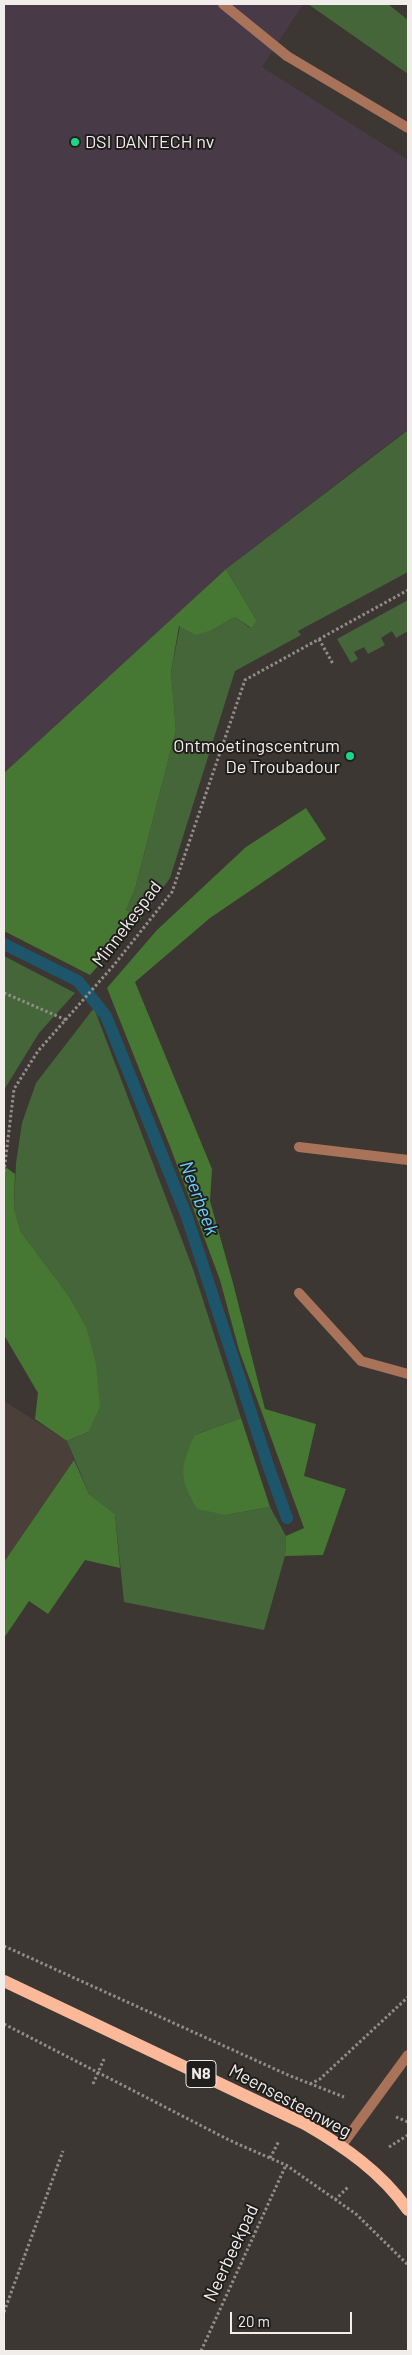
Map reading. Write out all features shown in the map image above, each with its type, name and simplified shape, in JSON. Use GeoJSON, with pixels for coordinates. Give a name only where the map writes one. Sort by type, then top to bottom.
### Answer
{"type":"FeatureCollection","features":[{"type":"Feature","properties":{"kind":"main road","name":"Meensesteenweg"},"geometry":{"type":"LineString","coordinates":[[4,1981],[305,2124],[342,2145],[372,2168],[406,2204]]}},
{"type":"Feature","properties":{"kind":"street"},"geometry":{"type":"LineString","coordinates":[[223,4],[287,56],[408,128]]}},
{"type":"Feature","properties":{"kind":"street"},"geometry":{"type":"LineString","coordinates":[[299,1147],[408,1160]]}},
{"type":"Feature","properties":{"kind":"street"},"geometry":{"type":"LineString","coordinates":[[299,1294],[361,1361],[408,1374]]}},
{"type":"Feature","properties":{"kind":"street"},"geometry":{"type":"LineString","coordinates":[[342,2145],[408,2055]]}},
{"type":"Feature","properties":{"kind":"path","name":"Minnekespad"},"geometry":{"type":"LineString","coordinates":[[4,1172],[14,1089],[38,1052],[114,965],[172,892],[245,680],[408,590]]}},
{"type":"Feature","properties":{"kind":"path"},"geometry":{"type":"LineString","coordinates":[[319,639],[333,664]]}},
{"type":"Feature","properties":{"kind":"path"},"geometry":{"type":"LineString","coordinates":[[4,993],[66,1020]]}},
{"type":"Feature","properties":{"kind":"path"},"geometry":{"type":"LineString","coordinates":[[4,1946],[326,2091]]}},
{"type":"Feature","properties":{"kind":"path"},"geometry":{"type":"LineString","coordinates":[[306,2088],[320,2079],[408,1997]]}},
{"type":"Feature","properties":{"kind":"path"},"geometry":{"type":"LineString","coordinates":[[4,2024],[229,2140],[286,2165],[368,2224],[408,2265]]}},
{"type":"Feature","properties":{"kind":"path"},"geometry":{"type":"LineString","coordinates":[[400,2118],[408,2122]]}},
{"type":"Feature","properties":{"kind":"path"},"geometry":{"type":"LineString","coordinates":[[392,2144],[408,2135]]}},
{"type":"Feature","properties":{"kind":"path"},"geometry":{"type":"LineString","coordinates":[[270,2158],[278,2143]]}},
{"type":"Feature","properties":{"kind":"path"},"geometry":{"type":"LineString","coordinates":[[4,2312],[63,2151]]}},
{"type":"Feature","properties":{"kind":"path","name":"Neerbeekpad"},"geometry":{"type":"LineString","coordinates":[[201,2351],[286,2165]]}},
{"type":"Feature","properties":{"kind":"path"},"geometry":{"type":"LineString","coordinates":[[335,2200],[346,2189]]}},
{"type":"Feature","properties":{"kind":"shaded area"},"geometry":{"type":"Polygon","coordinates":[[[4,4],[303,4],[262,67],[408,160],[408,429],[226,569],[4,773],[4,4]]]}},
{"type":"Feature","properties":{"kind":"shaded area"},"geometry":{"type":"Polygon","coordinates":[[[4,1401],[67,1441],[74,1460],[4,1562],[4,1401]]]}},
{"type":"Feature","properties":{"kind":"green space"},"geometry":{"type":"Polygon","coordinates":[[[308,4],[388,4],[408,20],[408,74],[308,4]]]}},
{"type":"Feature","properties":{"kind":"green space"},"geometry":{"type":"Polygon","coordinates":[[[408,430],[408,572],[298,631],[301,635],[235,671],[170,878],[142,917],[126,910],[135,889],[176,730],[171,672],[180,626],[212,630],[235,617],[250,628],[257,621],[226,569],[408,430]]]}},
{"type":"Feature","properties":{"kind":"green space"},"geometry":{"type":"Polygon","coordinates":[[[226,569],[257,621],[251,628],[235,617],[212,630],[196,635],[179,626],[171,672],[176,730],[135,889],[126,910],[142,917],[90,975],[4,931],[4,773],[226,569]]]}},
{"type":"Feature","properties":{"kind":"green space"},"geometry":{"type":"Polygon","coordinates":[[[408,600],[408,631],[396,638],[392,631],[381,638],[385,645],[368,654],[364,647],[354,652],[358,659],[351,663],[337,639],[408,600]]]}},
{"type":"Feature","properties":{"kind":"green space"},"geometry":{"type":"Polygon","coordinates":[[[306,808],[326,839],[210,918],[135,982],[212,1169],[210,1201],[265,1409],[316,1424],[304,1476],[346,1489],[323,1555],[285,1556],[286,1536],[304,1528],[239,1350],[220,1280],[171,1149],[107,988],[157,930],[246,847],[306,808]]]}},
{"type":"Feature","properties":{"kind":"green space"},"geometry":{"type":"Polygon","coordinates":[[[4,956],[75,993],[39,1033],[4,1090],[4,956]]]}},
{"type":"Feature","properties":{"kind":"green space"},"geometry":{"type":"Polygon","coordinates":[[[94,1008],[193,1269],[241,1418],[195,1435],[226,1515],[270,1507],[286,1536],[285,1556],[264,1630],[124,1602],[115,1514],[89,1494],[67,1441],[88,1432],[86,1326],[69,1296],[21,1232],[14,1208],[16,1163],[22,1123],[36,1083],[94,1008]]]}},
{"type":"Feature","properties":{"kind":"green space"},"geometry":{"type":"Polygon","coordinates":[[[4,1166],[15,1174],[14,1208],[21,1232],[69,1296],[86,1326],[96,1364],[100,1407],[88,1432],[67,1441],[35,1419],[38,1393],[4,1335],[4,1166]]]}},
{"type":"Feature","properties":{"kind":"green space"},"geometry":{"type":"Polygon","coordinates":[[[241,1418],[270,1507],[226,1515],[197,1509],[187,1489],[183,1472],[186,1456],[195,1435],[241,1418]]]}},
{"type":"Feature","properties":{"kind":"green space"},"geometry":{"type":"Polygon","coordinates":[[[74,1460],[89,1494],[115,1514],[120,1568],[85,1560],[48,1614],[29,1601],[4,1638],[4,1562],[74,1460]]]}},
{"type":"Feature","properties":{"kind":"waterway","name":"Neerbeek"},"geometry":{"type":"LineString","coordinates":[[4,944],[78,981],[106,1016],[187,1217],[287,1518]]}},
{"type":"Feature","properties":{"kind":"place","name":"DSI DANTECH nv"},"geometry":{"type":"Point","coordinates":[75,142]}},
{"type":"Feature","properties":{"kind":"place","name":"Ontmoetingscentrum De Troubadour"},"geometry":{"type":"Point","coordinates":[350,756]}}]}
